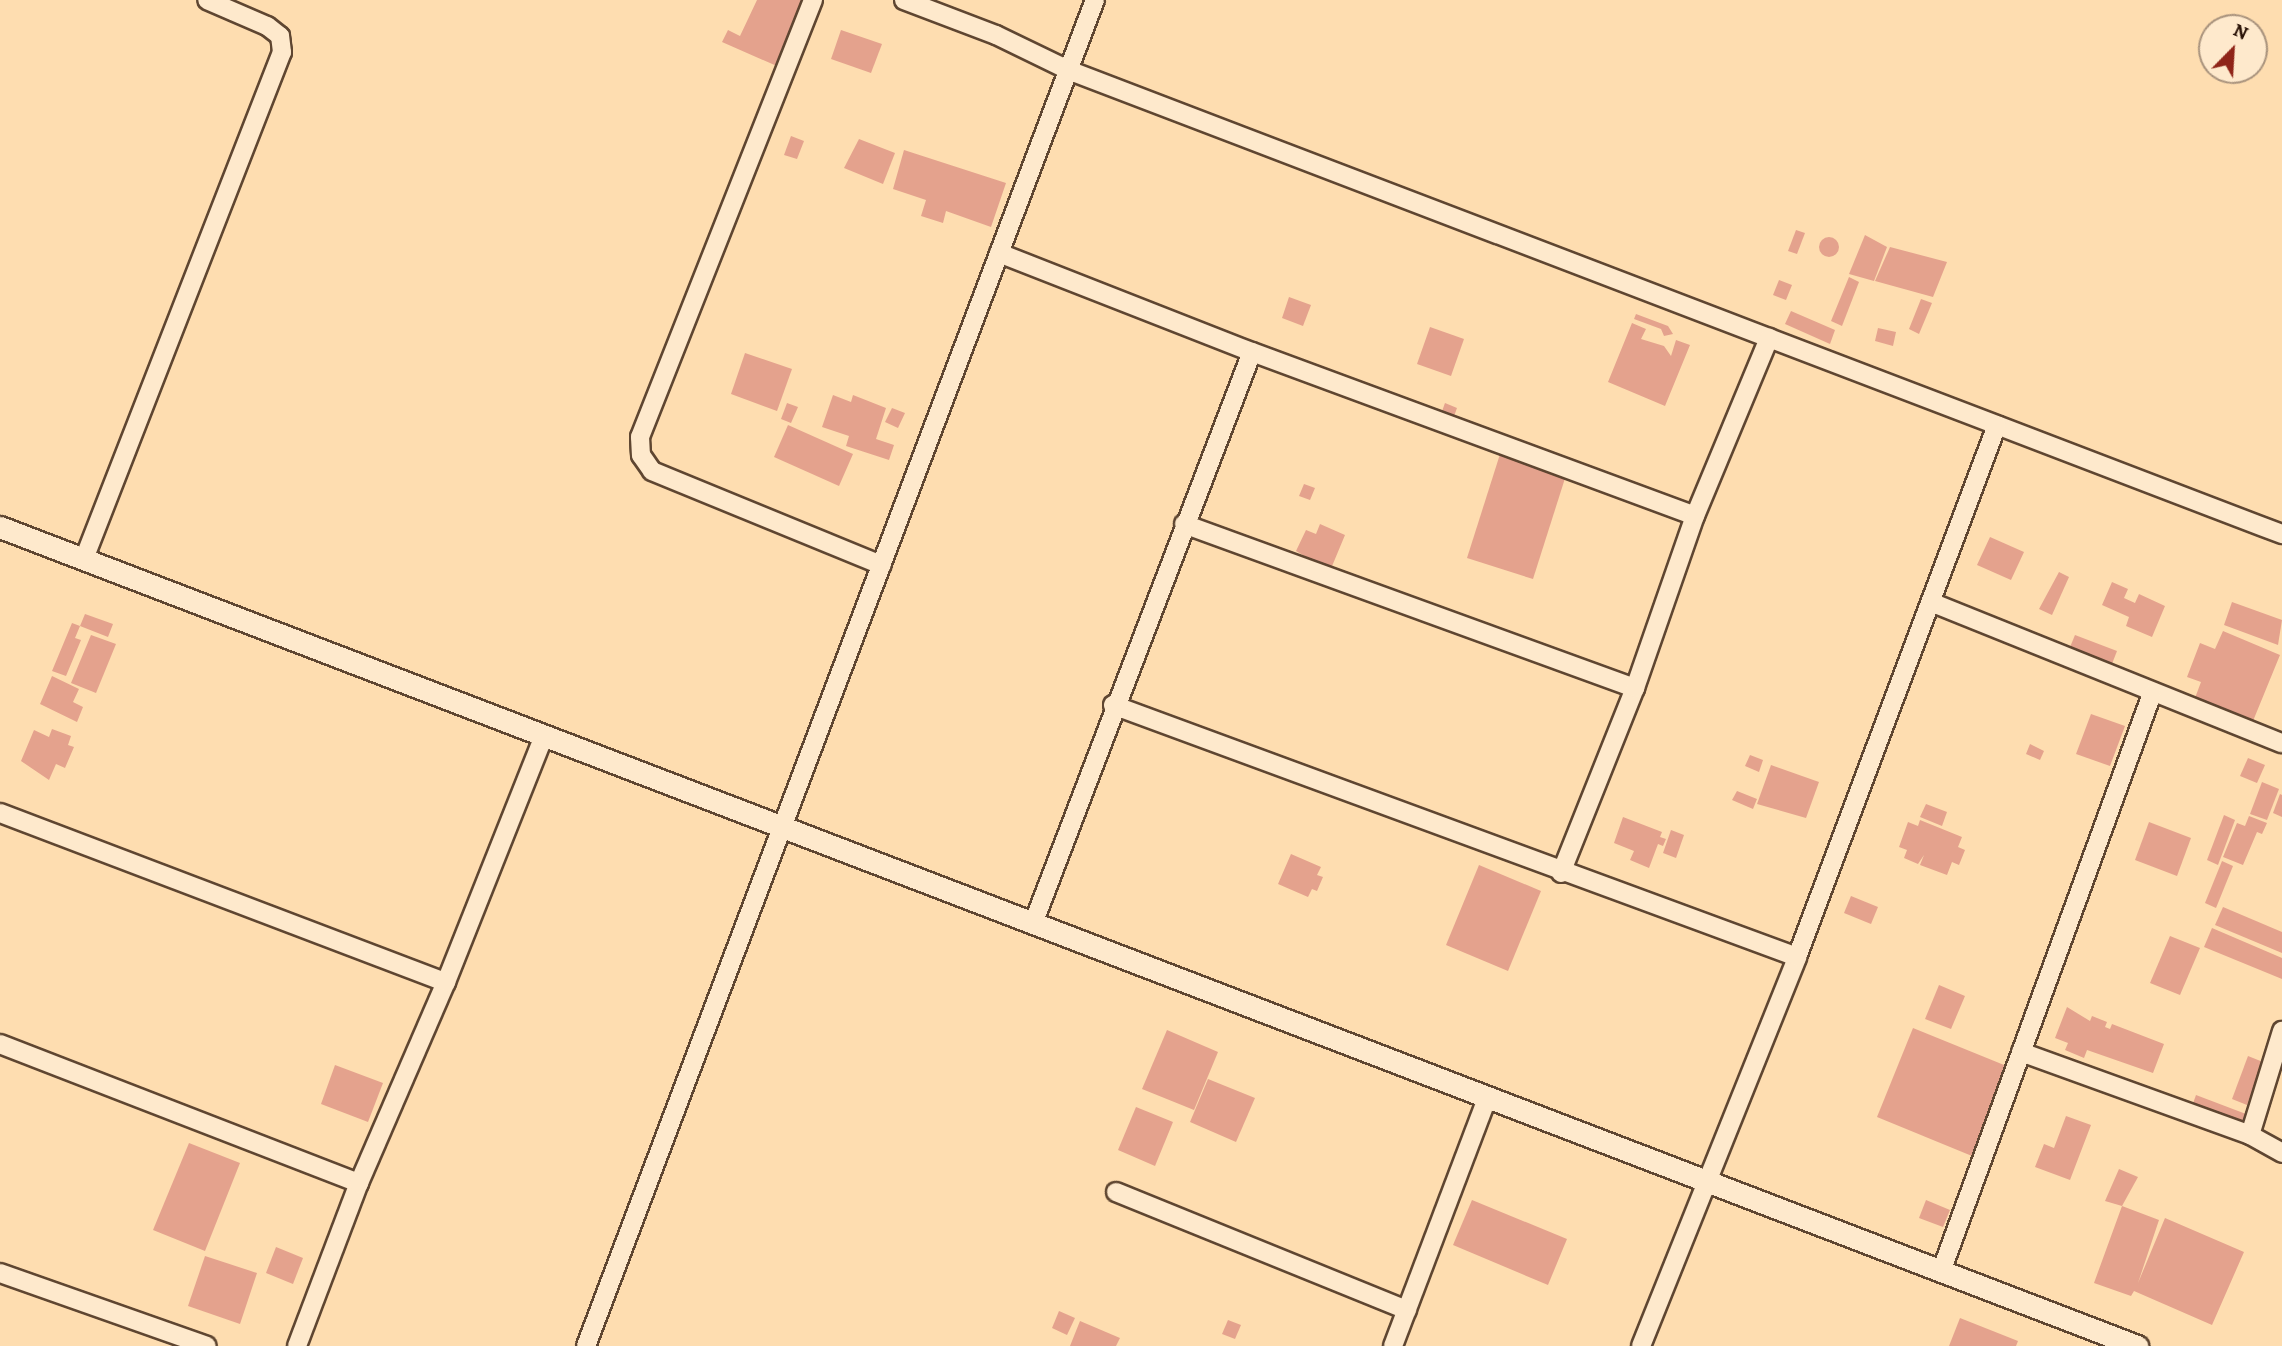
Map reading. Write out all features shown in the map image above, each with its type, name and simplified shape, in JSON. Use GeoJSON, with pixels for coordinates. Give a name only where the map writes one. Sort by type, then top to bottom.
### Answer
{"type":"FeatureCollection","features":[{"type":"Feature","properties":{"kind":"street"},"geometry":{"type":"LineString","coordinates":[[84,559],[282,52],[280,36],[267,26],[207,0]]}},
{"type":"Feature","properties":{"kind":"street"},"geometry":{"type":"LineString","coordinates":[[813,0],[640,437],[641,455],[652,471],[881,565]]}},
{"type":"Feature","properties":{"kind":"street"},"geometry":{"type":"LineString","coordinates":[[904,0],[996,35],[1068,70],[2282,534]]}},
{"type":"Feature","properties":{"kind":"street"},"geometry":{"type":"LineString","coordinates":[[586,1346],[1095,0]]}},
{"type":"Feature","properties":{"kind":"street"},"geometry":{"type":"LineString","coordinates":[[999,253],[1252,352],[1695,516]]}},
{"type":"Feature","properties":{"kind":"street"},"geometry":{"type":"LineString","coordinates":[[1561,873],[1635,688],[1695,516],[1769,338]]}},
{"type":"Feature","properties":{"kind":"street"},"geometry":{"type":"LineString","coordinates":[[1032,924],[1113,705],[1252,352]]}},
{"type":"Feature","properties":{"kind":"street"},"geometry":{"type":"LineString","coordinates":[[1641,1346],[1703,1182],[1797,957],[1933,603],[1997,425]]}},
{"type":"Feature","properties":{"kind":"street"},"geometry":{"type":"LineString","coordinates":[[1184,524],[1635,688]]}},
{"type":"Feature","properties":{"kind":"street"},"geometry":{"type":"LineString","coordinates":[[0,527],[1703,1182],[2137,1346]]}},
{"type":"Feature","properties":{"kind":"street"},"geometry":{"type":"LineString","coordinates":[[1933,603],[2152,694],[2282,743]]}},
{"type":"Feature","properties":{"kind":"street"},"geometry":{"type":"LineString","coordinates":[[1941,1272],[2152,694]]}},
{"type":"Feature","properties":{"kind":"street"},"geometry":{"type":"LineString","coordinates":[[1113,705],[1561,873],[1797,957]]}},
{"type":"Feature","properties":{"kind":"street"},"geometry":{"type":"LineString","coordinates":[[297,1346],[359,1183],[446,982],[544,736]]}},
{"type":"Feature","properties":{"kind":"street"},"geometry":{"type":"LineString","coordinates":[[0,813],[446,982]]}},
{"type":"Feature","properties":{"kind":"street"},"geometry":{"type":"LineString","coordinates":[[2250,1135],[2282,1031]]}},
{"type":"Feature","properties":{"kind":"street"},"geometry":{"type":"LineString","coordinates":[[0,1044],[359,1183]]}},
{"type":"Feature","properties":{"kind":"street"},"geometry":{"type":"LineString","coordinates":[[2021,1052],[2250,1135],[2282,1153]]}},
{"type":"Feature","properties":{"kind":"street"},"geometry":{"type":"LineString","coordinates":[[1393,1346],[1487,1099]]}},
{"type":"Feature","properties":{"kind":"street"},"geometry":{"type":"LineString","coordinates":[[1116,1192],[1407,1310]]}},
{"type":"Feature","properties":{"kind":"street"},"geometry":{"type":"LineString","coordinates":[[0,1273],[206,1346]]}},
{"type":"Feature","properties":{"kind":"building"},"geometry":{"type":"Polygon","coordinates":[[[757,0],[807,0],[781,50],[793,55],[786,70],[722,42],[728,30],[740,36],[757,0]]]}},
{"type":"Feature","properties":{"kind":"building"},"geometry":{"type":"Polygon","coordinates":[[[841,30],[882,44],[871,73],[831,59],[841,30]]]}},
{"type":"Feature","properties":{"kind":"building"},"geometry":{"type":"Polygon","coordinates":[[[791,136],[804,141],[797,159],[784,155],[791,136]]]}},
{"type":"Feature","properties":{"kind":"building"},"geometry":{"type":"Polygon","coordinates":[[[859,139],[895,153],[883,184],[844,168],[859,139]]]}},
{"type":"Feature","properties":{"kind":"building"},"geometry":{"type":"Polygon","coordinates":[[[904,150],[1006,183],[991,227],[946,211],[943,223],[921,216],[926,200],[893,189],[904,150]]]}},
{"type":"Feature","properties":{"kind":"building"},"geometry":{"type":"Polygon","coordinates":[[[1796,230],[1805,233],[1797,254],[1788,251],[1796,230]]]}},
{"type":"Feature","properties":{"kind":"building"},"geometry":{"type":"Polygon","coordinates":[[[1865,235],[1887,247],[1874,281],[1849,274],[1865,235]]]}},
{"type":"Feature","properties":{"kind":"building"},"geometry":{"type":"Polygon","coordinates":[[[1829,237],[1836,240],[1839,247],[1836,254],[1829,257],[1822,254],[1819,247],[1822,240],[1829,237]]]}},
{"type":"Feature","properties":{"kind":"building"},"geometry":{"type":"Polygon","coordinates":[[[1890,247],[1947,262],[1933,297],[1875,281],[1890,247]]]}},
{"type":"Feature","properties":{"kind":"building"},"geometry":{"type":"Polygon","coordinates":[[[1849,277],[1859,282],[1842,326],[1831,321],[1849,277]]]}},
{"type":"Feature","properties":{"kind":"building"},"geometry":{"type":"Polygon","coordinates":[[[1779,280],[1792,285],[1786,300],[1773,295],[1779,280]]]}},
{"type":"Feature","properties":{"kind":"building"},"geometry":{"type":"Polygon","coordinates":[[[1289,297],[1311,305],[1303,326],[1282,318],[1289,297]]]}},
{"type":"Feature","properties":{"kind":"building"},"geometry":{"type":"Polygon","coordinates":[[[1921,299],[1932,303],[1919,334],[1909,329],[1921,299]]]}},
{"type":"Feature","properties":{"kind":"building"},"geometry":{"type":"Polygon","coordinates":[[[1791,311],[1835,330],[1830,344],[1785,324],[1791,311]]]}},
{"type":"Feature","properties":{"kind":"building"},"geometry":{"type":"Polygon","coordinates":[[[1636,314],[1668,326],[1673,334],[1664,336],[1661,329],[1634,319],[1636,314]]]}},
{"type":"Feature","properties":{"kind":"building"},"geometry":{"type":"Polygon","coordinates":[[[1632,323],[1646,329],[1641,339],[1664,346],[1671,356],[1676,340],[1690,345],[1665,406],[1608,382],[1632,323]]]}},
{"type":"Feature","properties":{"kind":"building"},"geometry":{"type":"Polygon","coordinates":[[[1430,327],[1464,339],[1451,376],[1417,364],[1430,327]]]}},
{"type":"Feature","properties":{"kind":"building"},"geometry":{"type":"Polygon","coordinates":[[[1878,328],[1896,332],[1893,346],[1875,341],[1878,328]]]}},
{"type":"Feature","properties":{"kind":"building"},"geometry":{"type":"Polygon","coordinates":[[[745,353],[792,369],[777,411],[731,394],[745,353]]]}},
{"type":"Feature","properties":{"kind":"building"},"geometry":{"type":"Polygon","coordinates":[[[833,395],[851,402],[853,395],[886,408],[876,439],[894,445],[889,460],[846,446],[849,436],[822,427],[833,395]]]}},
{"type":"Feature","properties":{"kind":"building"},"geometry":{"type":"Polygon","coordinates":[[[787,403],[798,407],[791,423],[781,419],[787,403]]]}},
{"type":"Feature","properties":{"kind":"building"},"geometry":{"type":"Polygon","coordinates":[[[1445,403],[1457,408],[1453,419],[1441,414],[1445,403]]]}},
{"type":"Feature","properties":{"kind":"building"},"geometry":{"type":"Polygon","coordinates":[[[892,408],[905,413],[898,428],[885,422],[892,408]]]}},
{"type":"Feature","properties":{"kind":"building"},"geometry":{"type":"Polygon","coordinates":[[[788,425],[853,454],[839,486],[774,457],[788,425]]]}},
{"type":"Feature","properties":{"kind":"building"},"geometry":{"type":"Polygon","coordinates":[[[1501,451],[1567,472],[1533,579],[1467,558],[1501,451]]]}},
{"type":"Feature","properties":{"kind":"building"},"geometry":{"type":"Polygon","coordinates":[[[1304,484],[1315,488],[1310,500],[1299,496],[1304,484]]]}},
{"type":"Feature","properties":{"kind":"building"},"geometry":{"type":"Polygon","coordinates":[[[1320,524],[1345,535],[1330,571],[1296,551],[1306,530],[1316,534],[1320,524]]]}},
{"type":"Feature","properties":{"kind":"building"},"geometry":{"type":"Polygon","coordinates":[[[1990,537],[2024,552],[2011,580],[1977,565],[1990,537]]]}},
{"type":"Feature","properties":{"kind":"building"},"geometry":{"type":"Polygon","coordinates":[[[2059,572],[2069,577],[2052,615],[2039,609],[2059,572]]]}},
{"type":"Feature","properties":{"kind":"building"},"geometry":{"type":"Polygon","coordinates":[[[2112,582],[2128,589],[2124,598],[2135,603],[2139,594],[2165,606],[2152,637],[2126,626],[2129,617],[2102,605],[2112,582]]]}},
{"type":"Feature","properties":{"kind":"building"},"geometry":{"type":"Polygon","coordinates":[[[2232,602],[2282,620],[2278,645],[2224,625],[2232,602]]]}},
{"type":"Feature","properties":{"kind":"building"},"geometry":{"type":"Polygon","coordinates":[[[85,614],[113,624],[108,637],[80,626],[85,614]]]}},
{"type":"Feature","properties":{"kind":"building"},"geometry":{"type":"Polygon","coordinates":[[[72,623],[80,626],[75,638],[81,640],[66,676],[52,671],[72,623]]]}},
{"type":"Feature","properties":{"kind":"building"},"geometry":{"type":"Polygon","coordinates":[[[2223,631],[2280,655],[2253,721],[2195,698],[2201,682],[2187,677],[2200,643],[2215,649],[2223,631]]]}},
{"type":"Feature","properties":{"kind":"building"},"geometry":{"type":"Polygon","coordinates":[[[91,635],[116,644],[96,693],[71,683],[91,635]]]}},
{"type":"Feature","properties":{"kind":"building"},"geometry":{"type":"Polygon","coordinates":[[[2075,635],[2117,651],[2110,669],[2068,652],[2075,635]]]}},
{"type":"Feature","properties":{"kind":"building"},"geometry":{"type":"Polygon","coordinates":[[[52,676],[79,689],[73,702],[83,707],[77,722],[40,704],[52,676]]]}},
{"type":"Feature","properties":{"kind":"building"},"geometry":{"type":"Polygon","coordinates":[[[2091,714],[2125,726],[2110,766],[2076,754],[2091,714]]]}},
{"type":"Feature","properties":{"kind":"building"},"geometry":{"type":"Polygon","coordinates":[[[52,729],[71,736],[68,745],[74,747],[65,768],[56,764],[49,780],[21,761],[34,730],[49,737],[52,729]]]}},
{"type":"Feature","properties":{"kind":"building"},"geometry":{"type":"Polygon","coordinates":[[[2030,744],[2044,751],[2040,760],[2026,754],[2030,744]]]}},
{"type":"Feature","properties":{"kind":"building"},"geometry":{"type":"Polygon","coordinates":[[[1750,755],[1763,760],[1759,772],[1745,766],[1750,755]]]}},
{"type":"Feature","properties":{"kind":"building"},"geometry":{"type":"Polygon","coordinates":[[[2248,758],[2265,765],[2257,783],[2240,776],[2248,758]]]}},
{"type":"Feature","properties":{"kind":"building"},"geometry":{"type":"Polygon","coordinates":[[[1771,765],[1819,782],[1806,818],[1757,804],[1771,765]]]}},
{"type":"Feature","properties":{"kind":"building"},"geometry":{"type":"Polygon","coordinates":[[[2262,782],[2279,789],[2267,820],[2250,814],[2262,782]]]}},
{"type":"Feature","properties":{"kind":"building"},"geometry":{"type":"Polygon","coordinates":[[[1737,791],[1757,799],[1753,809],[1732,800],[1737,791]]]}},
{"type":"Feature","properties":{"kind":"building"},"geometry":{"type":"Polygon","coordinates":[[[2280,794],[2282,795],[2282,817],[2273,813],[2280,794]]]}},
{"type":"Feature","properties":{"kind":"building"},"geometry":{"type":"Polygon","coordinates":[[[1926,804],[1947,812],[1942,826],[1920,817],[1926,804]]]}},
{"type":"Feature","properties":{"kind":"building"},"geometry":{"type":"Polygon","coordinates":[[[2224,815],[2235,820],[2218,865],[2207,860],[2224,815]]]}},
{"type":"Feature","properties":{"kind":"building"},"geometry":{"type":"Polygon","coordinates":[[[2249,816],[2267,823],[2262,834],[2257,832],[2243,865],[2223,857],[2237,823],[2245,826],[2249,816]]]}},
{"type":"Feature","properties":{"kind":"building"},"geometry":{"type":"Polygon","coordinates":[[[1623,817],[1662,832],[1660,837],[1666,839],[1663,846],[1658,844],[1649,868],[1630,860],[1634,851],[1614,843],[1623,817]]]}},
{"type":"Feature","properties":{"kind":"building"},"geometry":{"type":"Polygon","coordinates":[[[1920,820],[1962,837],[1958,847],[1965,850],[1959,865],[1952,862],[1947,875],[1920,865],[1924,855],[1918,864],[1904,858],[1907,850],[1899,847],[1908,822],[1918,826],[1920,820]]]}},
{"type":"Feature","properties":{"kind":"building"},"geometry":{"type":"Polygon","coordinates":[[[2149,822],[2191,838],[2177,876],[2135,860],[2149,822]]]}},
{"type":"Feature","properties":{"kind":"building"},"geometry":{"type":"Polygon","coordinates":[[[1671,830],[1684,835],[1676,858],[1663,853],[1671,830]]]}},
{"type":"Feature","properties":{"kind":"building"},"geometry":{"type":"Polygon","coordinates":[[[1291,854],[1321,867],[1317,875],[1323,877],[1317,891],[1312,889],[1308,897],[1278,884],[1291,854]]]}},
{"type":"Feature","properties":{"kind":"building"},"geometry":{"type":"Polygon","coordinates":[[[2222,861],[2233,866],[2216,908],[2205,903],[2222,861]]]}},
{"type":"Feature","properties":{"kind":"building"},"geometry":{"type":"Polygon","coordinates":[[[1479,865],[1541,891],[1508,971],[1446,945],[1479,865]]]}},
{"type":"Feature","properties":{"kind":"building"},"geometry":{"type":"Polygon","coordinates":[[[1851,896],[1878,907],[1871,924],[1844,913],[1851,896]]]}},
{"type":"Feature","properties":{"kind":"building"},"geometry":{"type":"Polygon","coordinates":[[[2223,907],[2282,932],[2282,953],[2215,925],[2223,907]]]}},
{"type":"Feature","properties":{"kind":"building"},"geometry":{"type":"Polygon","coordinates":[[[2212,928],[2282,958],[2282,979],[2204,947],[2212,928]]]}},
{"type":"Feature","properties":{"kind":"building"},"geometry":{"type":"Polygon","coordinates":[[[2170,936],[2200,948],[2180,995],[2150,983],[2170,936]]]}},
{"type":"Feature","properties":{"kind":"building"},"geometry":{"type":"Polygon","coordinates":[[[1939,985],[1965,996],[1951,1029],[1925,1019],[1939,985]]]}},
{"type":"Feature","properties":{"kind":"building"},"geometry":{"type":"Polygon","coordinates":[[[2067,1007],[2090,1021],[2092,1016],[2107,1022],[2105,1027],[2110,1029],[2112,1024],[2164,1044],[2153,1073],[2087,1050],[2084,1058],[2065,1050],[2068,1043],[2055,1038],[2067,1007]]]}},
{"type":"Feature","properties":{"kind":"building"},"geometry":{"type":"Polygon","coordinates":[[[1913,1028],[2009,1067],[1972,1156],[1877,1117],[1913,1028]]]}},
{"type":"Feature","properties":{"kind":"building"},"geometry":{"type":"Polygon","coordinates":[[[1167,1030],[1218,1052],[1194,1110],[1142,1089],[1167,1030]]]}},
{"type":"Feature","properties":{"kind":"building"},"geometry":{"type":"Polygon","coordinates":[[[2248,1056],[2263,1062],[2247,1105],[2232,1099],[2248,1056]]]}},
{"type":"Feature","properties":{"kind":"building"},"geometry":{"type":"Polygon","coordinates":[[[335,1065],[383,1083],[368,1122],[321,1104],[335,1065]]]}},
{"type":"Feature","properties":{"kind":"building"},"geometry":{"type":"Polygon","coordinates":[[[1208,1079],[1255,1098],[1236,1142],[1190,1122],[1208,1079]]]}},
{"type":"Feature","properties":{"kind":"building"},"geometry":{"type":"Polygon","coordinates":[[[2196,1095],[2246,1114],[2241,1128],[2191,1109],[2196,1095]]]}},
{"type":"Feature","properties":{"kind":"building"},"geometry":{"type":"Polygon","coordinates":[[[1136,1107],[1173,1122],[1155,1166],[1118,1150],[1136,1107]]]}},
{"type":"Feature","properties":{"kind":"building"},"geometry":{"type":"Polygon","coordinates":[[[2066,1116],[2091,1125],[2070,1180],[2035,1167],[2044,1144],[2054,1148],[2066,1116]]]}},
{"type":"Feature","properties":{"kind":"building"},"geometry":{"type":"Polygon","coordinates":[[[189,1143],[240,1163],[205,1251],[153,1230],[189,1143]]]}},
{"type":"Feature","properties":{"kind":"building"},"geometry":{"type":"Polygon","coordinates":[[[2119,1169],[2138,1177],[2122,1206],[2105,1201],[2119,1169]]]}},
{"type":"Feature","properties":{"kind":"building"},"geometry":{"type":"Polygon","coordinates":[[[1472,1200],[1567,1239],[1548,1285],[1453,1245],[1472,1200]]]}},
{"type":"Feature","properties":{"kind":"building"},"geometry":{"type":"Polygon","coordinates":[[[1926,1200],[1950,1210],[1943,1227],[1919,1218],[1926,1200]]]}},
{"type":"Feature","properties":{"kind":"building"},"geometry":{"type":"Polygon","coordinates":[[[2122,1206],[2159,1220],[2138,1283],[2165,1218],[2244,1252],[2212,1325],[2134,1291],[2131,1296],[2094,1283],[2122,1206]]]}},
{"type":"Feature","properties":{"kind":"building"},"geometry":{"type":"Polygon","coordinates":[[[276,1247],[303,1258],[293,1284],[266,1273],[276,1247]]]}},
{"type":"Feature","properties":{"kind":"building"},"geometry":{"type":"Polygon","coordinates":[[[205,1256],[257,1273],[240,1324],[188,1306],[205,1256]]]}},
{"type":"Feature","properties":{"kind":"building"},"geometry":{"type":"Polygon","coordinates":[[[1059,1311],[1075,1318],[1067,1335],[1052,1328],[1059,1311]]]}},
{"type":"Feature","properties":{"kind":"building"},"geometry":{"type":"Polygon","coordinates":[[[1960,1318],[2018,1341],[2016,1346],[1949,1346],[1960,1318]]]}},
{"type":"Feature","properties":{"kind":"building"},"geometry":{"type":"Polygon","coordinates":[[[1228,1320],[1241,1325],[1235,1339],[1222,1334],[1228,1320]]]}},
{"type":"Feature","properties":{"kind":"building"},"geometry":{"type":"Polygon","coordinates":[[[1080,1321],[1120,1338],[1116,1346],[1070,1346],[1080,1321]]]}}]}
